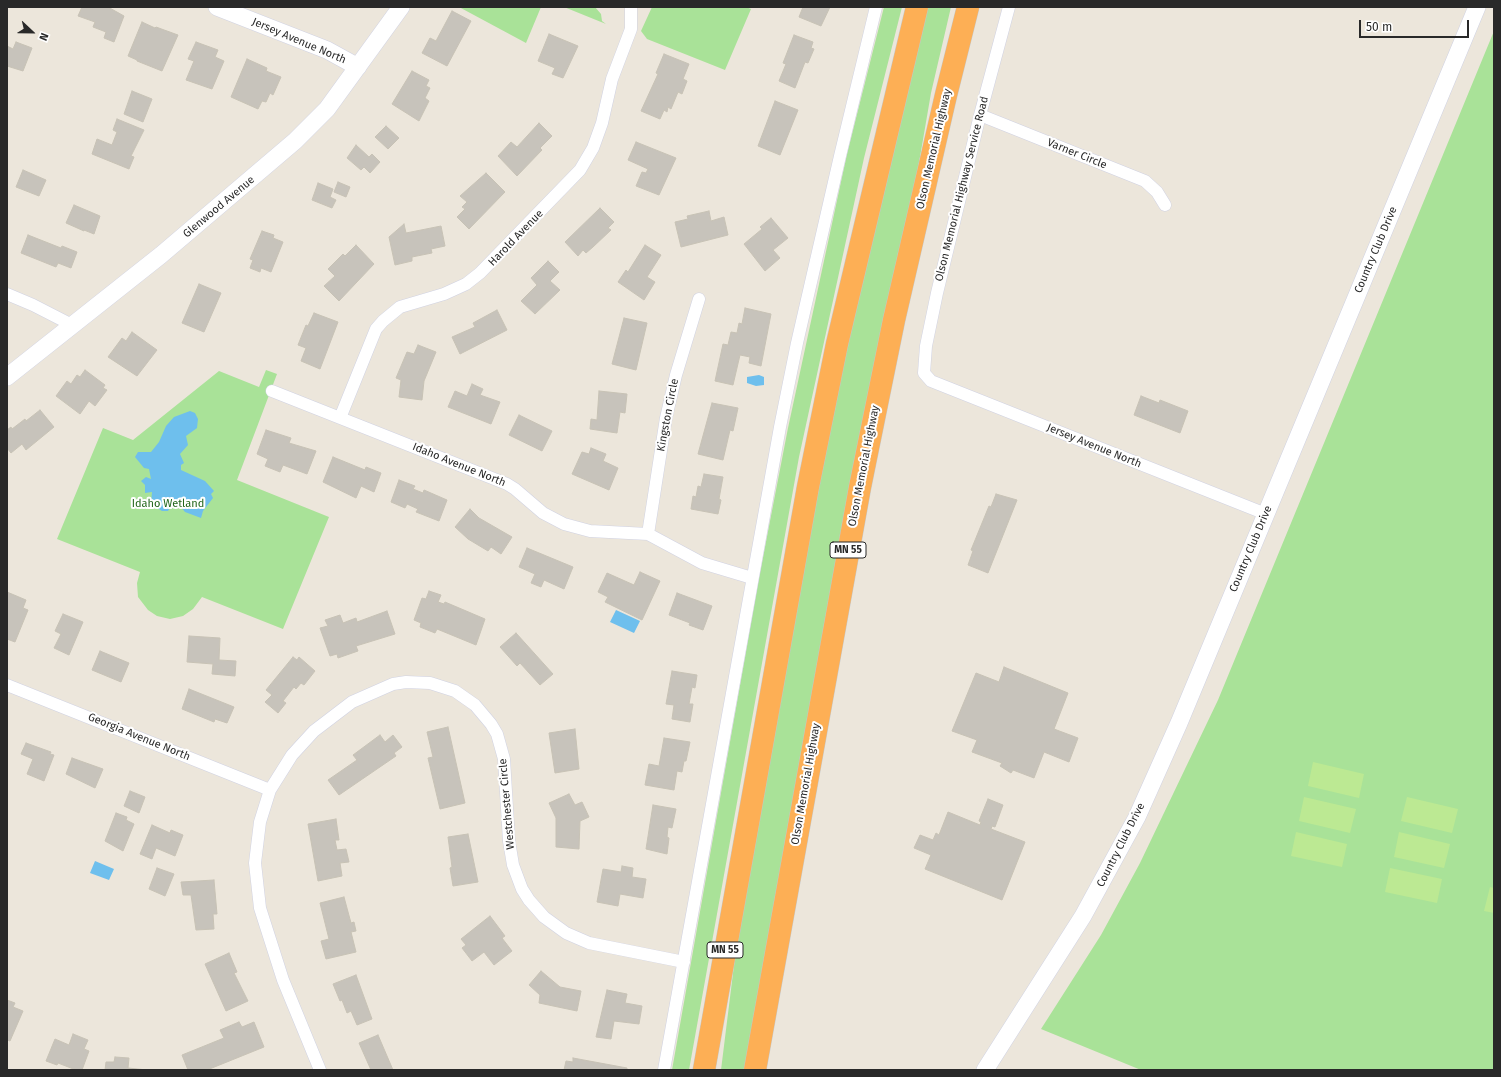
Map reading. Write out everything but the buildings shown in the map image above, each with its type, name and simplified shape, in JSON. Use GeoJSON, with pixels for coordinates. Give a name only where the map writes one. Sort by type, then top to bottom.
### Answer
{"type":"FeatureCollection","features":[{"type":"Feature","properties":{"kind":"highway","name":"MN 55"},"geometry":{"type":"LineString","coordinates":[[704,1070],[808,487],[837,344],[896,86],[917,7]]}},
{"type":"Feature","properties":{"kind":"highway","name":"Olson Memorial Highway"},"geometry":{"type":"LineString","coordinates":[[755,1070],[863,471],[894,320],[968,7]]}},
{"type":"Feature","properties":{"kind":"street","name":"Jersey Avenue North"},"geometry":{"type":"LineString","coordinates":[[218,7],[326,50],[358,67]]}},
{"type":"Feature","properties":{"kind":"street","name":"Glenwood Avenue"},"geometry":{"type":"LineString","coordinates":[[7,377],[185,235],[295,141],[327,109],[401,7]]}},
{"type":"Feature","properties":{"kind":"street","name":"Harold Avenue"},"geometry":{"type":"LineString","coordinates":[[340,418],[376,329],[383,321],[400,307],[444,294],[466,284],[480,273],[580,170],[593,148],[602,123],[612,79],[631,29],[631,7]]}},
{"type":"Feature","properties":{"kind":"street"},"geometry":{"type":"LineString","coordinates":[[664,1070],[752,578],[797,343],[876,7]]}},
{"type":"Feature","properties":{"kind":"street","name":"Olson Memorial Highway Service Road"},"geometry":{"type":"LineString","coordinates":[[924,374],[926,346],[937,292],[980,115],[1009,7]]}},
{"type":"Feature","properties":{"kind":"street","name":"Country Club Drive"},"geometry":{"type":"LineString","coordinates":[[985,1070],[1084,916],[1137,817],[1266,514],[1477,7]]}},
{"type":"Feature","properties":{"kind":"street","name":"Varner Circle"},"geometry":{"type":"LineString","coordinates":[[980,115],[1145,181],[1157,192],[1165,205]]}},
{"type":"Feature","properties":{"kind":"street"},"geometry":{"type":"LineString","coordinates":[[7,294],[33,305],[72,325]]}},
{"type":"Feature","properties":{"kind":"street","name":"Kingston Circle"},"geometry":{"type":"LineString","coordinates":[[648,534],[666,418],[676,375],[699,299]]}},
{"type":"Feature","properties":{"kind":"street","name":"Jersey Avenue North"},"geometry":{"type":"LineString","coordinates":[[924,374],[931,381],[1266,514]]}},
{"type":"Feature","properties":{"kind":"street","name":"Idaho Avenue North"},"geometry":{"type":"LineString","coordinates":[[272,391],[507,484],[543,513],[564,524],[590,531],[648,534],[702,563],[752,578]]}},
{"type":"Feature","properties":{"kind":"street","name":"Westchester Circle"},"geometry":{"type":"LineString","coordinates":[[320,1070],[283,980],[260,908],[256,880],[255,850],[260,822],[270,790],[302,743],[326,720],[352,702],[387,686],[406,682],[430,683],[455,691],[475,705],[497,734],[506,771],[509,841],[513,865],[522,889],[537,910],[560,930],[589,943],[684,962]]}},
{"type":"Feature","properties":{"kind":"street","name":"Georgia Avenue North"},"geometry":{"type":"LineString","coordinates":[[7,685],[270,790]]}},
{"type":"Feature","properties":{"kind":"green space"},"geometry":{"type":"Polygon","coordinates":[[[459,7],[541,7],[526,43],[459,7]]]}},
{"type":"Feature","properties":{"kind":"green space"},"geometry":{"type":"Polygon","coordinates":[[[564,7],[595,7],[601,14],[602,21],[606,24],[564,7]]]}},
{"type":"Feature","properties":{"kind":"green space"},"geometry":{"type":"Polygon","coordinates":[[[652,7],[746,7],[751,9],[725,70],[647,39],[641,31],[652,7]]]}},
{"type":"Feature","properties":{"kind":"green space"},"geometry":{"type":"Polygon","coordinates":[[[884,7],[902,7],[864,158],[799,457],[689,1070],[672,1070],[759,578],[788,428],[847,154],[884,7]]]}},
{"type":"Feature","properties":{"kind":"green space"},"geometry":{"type":"Polygon","coordinates":[[[927,7],[951,7],[931,93],[745,1070],[721,1070],[735,957],[783,682],[829,433],[866,259],[927,7]]]}},
{"type":"Feature","properties":{"kind":"green space"},"geometry":{"type":"Polygon","coordinates":[[[1494,31],[1494,1070],[1141,1070],[1041,1029],[1101,935],[1140,863],[1218,700],[1494,31]]]}},
{"type":"Feature","properties":{"kind":"green space","name":"Idaho Wetland"},"geometry":{"type":"Polygon","coordinates":[[[266,370],[277,374],[237,480],[329,517],[283,629],[202,597],[193,609],[183,616],[170,619],[157,616],[148,610],[138,597],[137,583],[140,572],[57,539],[103,428],[133,440],[219,371],[259,387],[266,370]]]}},
{"type":"Feature","properties":{"kind":"green space"},"geometry":{"type":"Polygon","coordinates":[[[1313,762],[1364,774],[1359,798],[1308,786],[1313,762]]]}},
{"type":"Feature","properties":{"kind":"green space"},"geometry":{"type":"Polygon","coordinates":[[[1304,797],[1356,809],[1350,833],[1299,821],[1304,797]]]}},
{"type":"Feature","properties":{"kind":"green space"},"geometry":{"type":"Polygon","coordinates":[[[1407,797],[1458,809],[1452,833],[1401,821],[1407,797]]]}},
{"type":"Feature","properties":{"kind":"green space"},"geometry":{"type":"Polygon","coordinates":[[[1296,832],[1347,844],[1342,867],[1291,856],[1296,832]]]}},
{"type":"Feature","properties":{"kind":"green space"},"geometry":{"type":"Polygon","coordinates":[[[1399,832],[1450,844],[1444,868],[1394,857],[1399,832]]]}},
{"type":"Feature","properties":{"kind":"green space"},"geometry":{"type":"Polygon","coordinates":[[[1390,868],[1442,879],[1437,903],[1385,892],[1390,868]]]}},
{"type":"Feature","properties":{"kind":"green space"},"geometry":{"type":"Polygon","coordinates":[[[1490,887],[1494,888],[1494,913],[1484,911],[1490,887]]]}},
{"type":"Feature","properties":{"kind":"water"},"geometry":{"type":"Polygon","coordinates":[[[759,375],[764,377],[764,385],[756,386],[747,383],[747,377],[759,375]]]}},
{"type":"Feature","properties":{"kind":"water"},"geometry":{"type":"Polygon","coordinates":[[[190,411],[195,413],[198,419],[197,428],[186,436],[188,445],[180,454],[184,463],[181,465],[181,470],[205,481],[214,491],[211,494],[213,498],[203,511],[201,518],[185,512],[179,505],[172,504],[168,511],[162,511],[151,504],[152,492],[145,493],[145,485],[141,481],[146,477],[151,479],[149,469],[144,468],[135,457],[138,452],[151,452],[159,442],[166,426],[174,417],[190,411]]]}},
{"type":"Feature","properties":{"kind":"water"},"geometry":{"type":"Polygon","coordinates":[[[616,610],[640,621],[634,633],[610,622],[616,610]]]}},
{"type":"Feature","properties":{"kind":"water"},"geometry":{"type":"Polygon","coordinates":[[[95,861],[114,869],[109,880],[90,873],[95,861]]]}}]}
